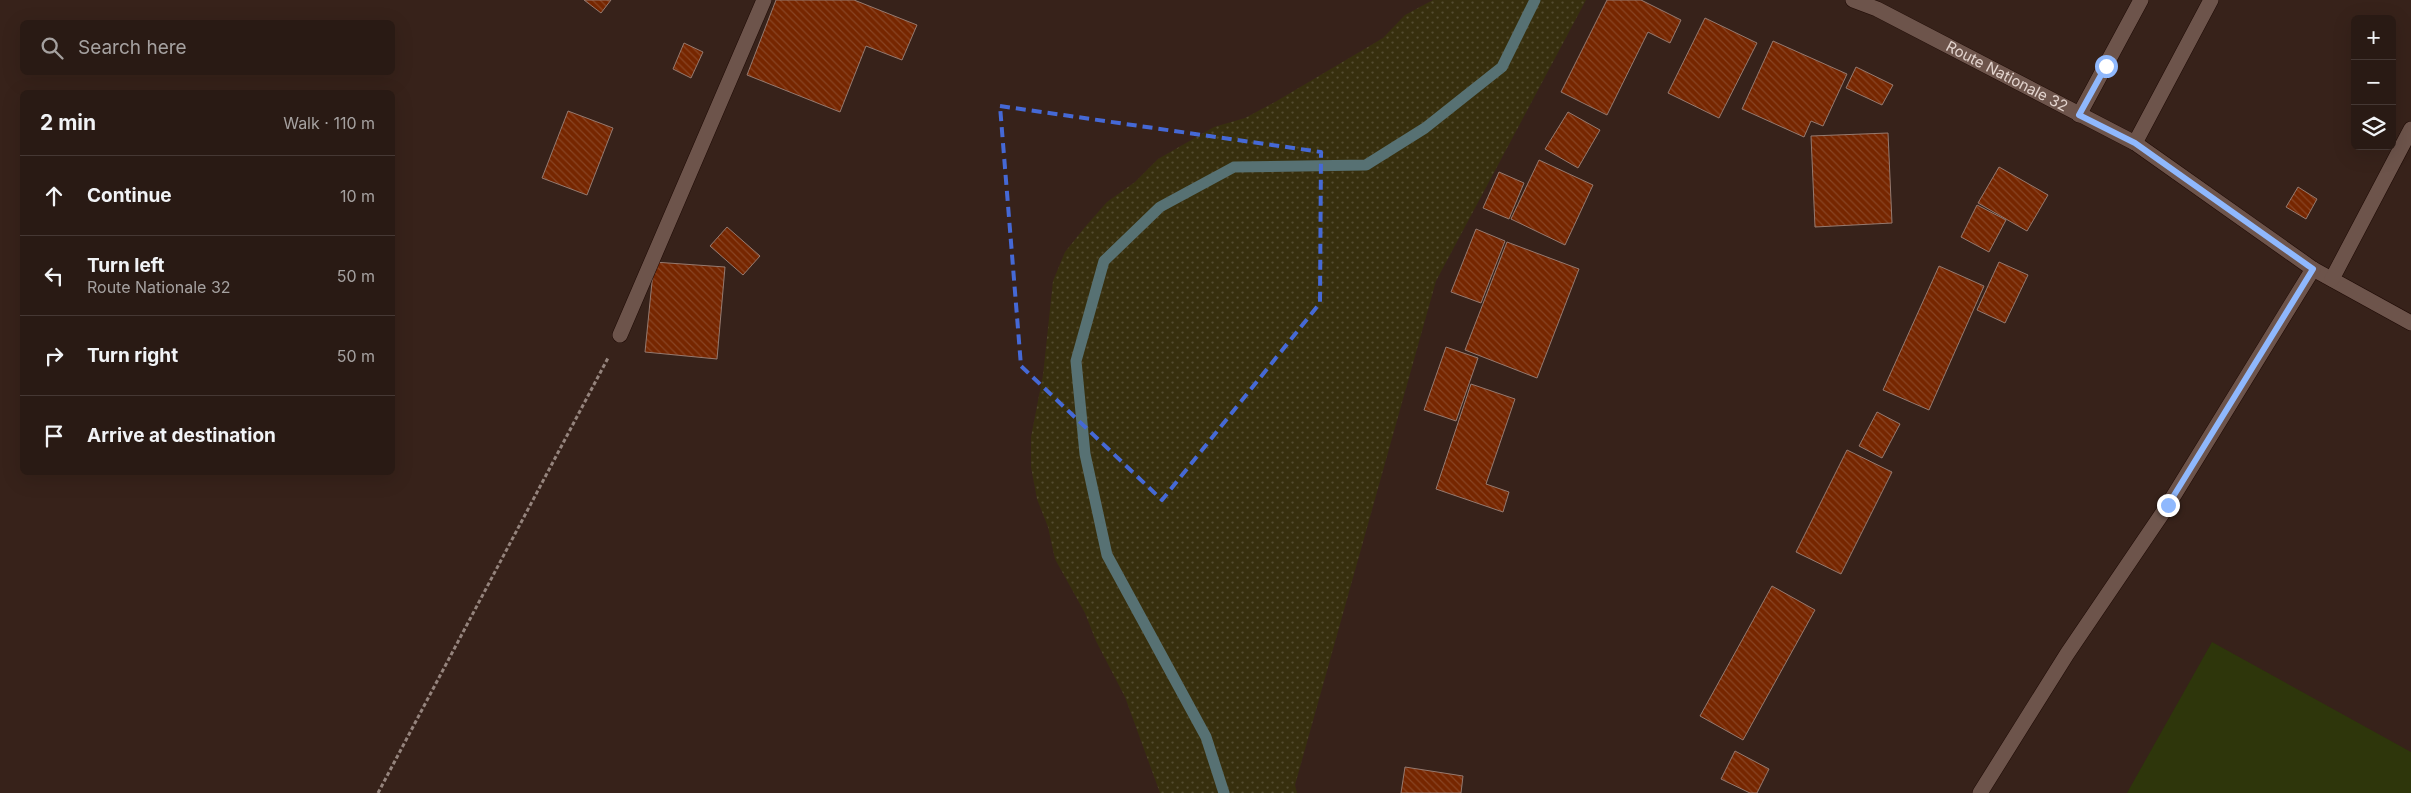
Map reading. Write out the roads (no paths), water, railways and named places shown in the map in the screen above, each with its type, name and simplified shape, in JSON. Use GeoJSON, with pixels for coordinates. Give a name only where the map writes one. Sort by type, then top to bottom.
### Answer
{"type":"FeatureCollection","features":[{"type":"Feature","properties":{"kind":"street"},"geometry":{"type":"LineString","coordinates":[[620,335],[764,0]]}},
{"type":"Feature","properties":{"kind":"street","name":"Route Nationale 32"},"geometry":{"type":"LineString","coordinates":[[1853,0],[1880,5],[2079,115],[2135,143],[2313,269],[2411,323]]}},
{"type":"Feature","properties":{"kind":"street"},"geometry":{"type":"LineString","coordinates":[[2079,115],[2141,0]]}},
{"type":"Feature","properties":{"kind":"street"},"geometry":{"type":"LineString","coordinates":[[2135,143],[2211,0]]}},
{"type":"Feature","properties":{"kind":"street"},"geometry":{"type":"LineString","coordinates":[[2332,279],[2411,129]]}},
{"type":"Feature","properties":{"kind":"street"},"geometry":{"type":"LineString","coordinates":[[1980,793],[2067,654],[2168,505],[2313,269]]}},
{"type":"Feature","properties":{"kind":"waterway"},"geometry":{"type":"LineString","coordinates":[[1224,793],[1206,737],[1107,555],[1085,454],[1076,361],[1104,261],[1160,207],[1234,167],[1366,165],[1425,128],[1502,67],[1535,0]]}}]}
